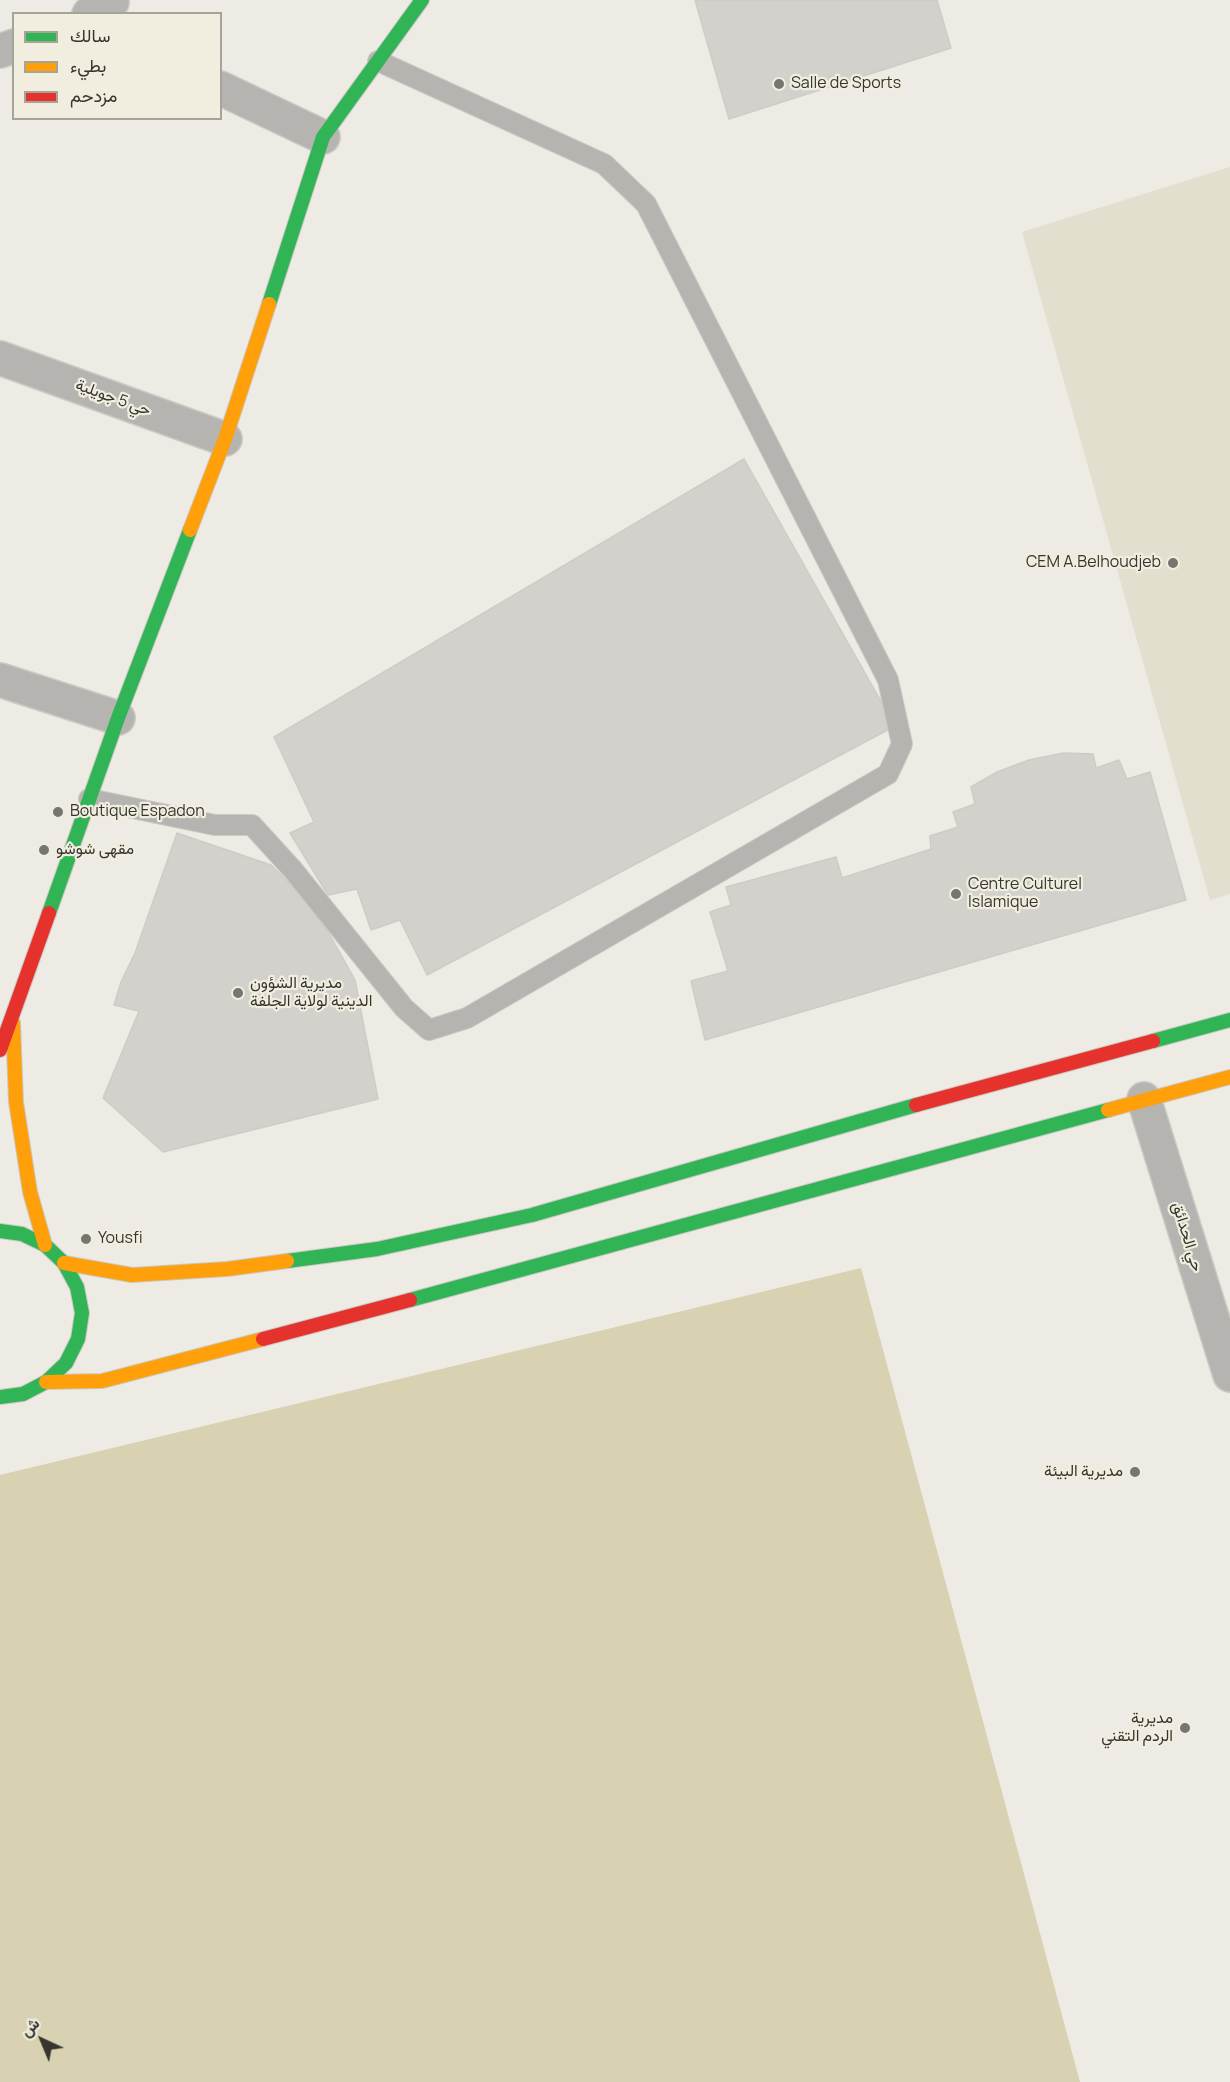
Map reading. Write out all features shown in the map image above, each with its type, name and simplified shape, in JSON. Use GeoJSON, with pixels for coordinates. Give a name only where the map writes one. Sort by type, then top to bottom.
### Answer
{"type":"FeatureCollection","features":[{"type":"Feature","properties":{"kind":"main road"},"geometry":{"type":"LineString","coordinates":[[0,1050],[118,718],[225,439],[323,137],[422,0]]}},
{"type":"Feature","properties":{"kind":"main road"},"geometry":{"type":"LineString","coordinates":[[13,1018],[16,1102],[30,1192],[45,1245]]}},
{"type":"Feature","properties":{"kind":"main road"},"geometry":{"type":"LineString","coordinates":[[64,1263],[132,1275],[227,1269],[377,1249],[532,1215],[845,1124],[1230,1020]]}},
{"type":"Feature","properties":{"kind":"main road"},"geometry":{"type":"LineString","coordinates":[[46,1382],[102,1381],[374,1310],[1230,1077]]}},
{"type":"Feature","properties":{"kind":"main road"},"geometry":{"type":"LineString","coordinates":[[0,1231],[22,1234],[45,1245],[64,1263],[77,1287],[82,1313],[78,1339],[66,1363],[46,1382],[23,1394],[0,1397]]}},
{"type":"Feature","properties":{"kind":"street"},"geometry":{"type":"LineString","coordinates":[[222,89],[323,137]]}},
{"type":"Feature","properties":{"kind":"street","name":"حي 5 جويلية"},"geometry":{"type":"LineString","coordinates":[[0,358],[225,439]]}},
{"type":"Feature","properties":{"kind":"street"},"geometry":{"type":"LineString","coordinates":[[0,680],[118,718]]}},
{"type":"Feature","properties":{"kind":"street","name":"حي الحدائق"},"geometry":{"type":"LineString","coordinates":[[1144,1099],[1230,1376]]}},
{"type":"Feature","properties":{"kind":"lane"},"geometry":{"type":"LineString","coordinates":[[89,799],[215,825],[252,825],[294,870],[404,1008],[429,1030],[467,1018],[888,774],[902,744],[888,680],[646,204],[604,164],[378,60]]}},
{"type":"Feature","properties":{"kind":"shaded area","name":"CEM A.Belhoudjeb"},"geometry":{"type":"Polygon","coordinates":[[[1230,167],[1230,894],[1210,900],[1022,232],[1230,167]]]}},
{"type":"Feature","properties":{"kind":"shaded area"},"geometry":{"type":"Polygon","coordinates":[[[861,1268],[1080,2082],[0,2082],[0,1475],[861,1268]]]}},
{"type":"Feature","properties":{"kind":"building","name":"Salle de Sports"},"geometry":{"type":"Polygon","coordinates":[[[695,0],[937,0],[951,48],[729,119],[695,0]]]}},
{"type":"Feature","properties":{"kind":"building"},"geometry":{"type":"Polygon","coordinates":[[[744,459],[895,726],[427,975],[400,920],[371,930],[357,889],[328,895],[290,833],[314,822],[274,737],[744,459]]]}},
{"type":"Feature","properties":{"kind":"building","name":"Centre Culturel Islamique"},"geometry":{"type":"Polygon","coordinates":[[[1064,753],[1093,754],[1096,768],[1119,760],[1127,779],[1150,772],[1186,900],[705,1040],[691,981],[728,971],[710,912],[731,905],[726,887],[836,857],[842,878],[931,849],[930,836],[958,827],[953,812],[975,804],[971,787],[997,772],[1029,760],[1064,753]]]}},
{"type":"Feature","properties":{"kind":"building","name":"مديرية الشؤون الدينية لولاية الجلفة"},"geometry":{"type":"Polygon","coordinates":[[[177,833],[271,865],[300,894],[330,935],[355,980],[378,1099],[163,1152],[103,1098],[139,1011],[114,1005],[121,982],[135,953],[177,833]]]}},
{"type":"Feature","properties":{"kind":"traffic: fast"},"geometry":{"type":"LineString","coordinates":[[269,304],[323,137],[422,0]]}},
{"type":"Feature","properties":{"kind":"traffic: fast"},"geometry":{"type":"LineString","coordinates":[[49,913],[118,718],[190,530]]}},
{"type":"Feature","properties":{"kind":"traffic: fast"},"geometry":{"type":"LineString","coordinates":[[1153,1041],[1230,1020]]}},
{"type":"Feature","properties":{"kind":"traffic: fast"},"geometry":{"type":"LineString","coordinates":[[287,1261],[377,1249],[532,1215],[916,1105]]}},
{"type":"Feature","properties":{"kind":"traffic: fast"},"geometry":{"type":"LineString","coordinates":[[410,1300],[1108,1110]]}},
{"type":"Feature","properties":{"kind":"traffic: fast"},"geometry":{"type":"LineString","coordinates":[[0,1231],[22,1234],[45,1245],[64,1263],[77,1287],[82,1313],[78,1339],[66,1363],[46,1382],[23,1394],[0,1397]]}},
{"type":"Feature","properties":{"kind":"traffic: slow"},"geometry":{"type":"LineString","coordinates":[[190,530],[225,439],[269,304]]}},
{"type":"Feature","properties":{"kind":"traffic: slow"},"geometry":{"type":"LineString","coordinates":[[13,1023],[16,1102],[30,1192],[45,1245]]}},
{"type":"Feature","properties":{"kind":"traffic: slow"},"geometry":{"type":"LineString","coordinates":[[1108,1110],[1230,1077]]}},
{"type":"Feature","properties":{"kind":"traffic: slow"},"geometry":{"type":"LineString","coordinates":[[64,1263],[132,1275],[227,1269],[287,1261]]}},
{"type":"Feature","properties":{"kind":"traffic: slow"},"geometry":{"type":"LineString","coordinates":[[46,1382],[102,1381],[263,1339]]}},
{"type":"Feature","properties":{"kind":"traffic: jam"},"geometry":{"type":"LineString","coordinates":[[0,1050],[49,913]]}},
{"type":"Feature","properties":{"kind":"traffic: jam"},"geometry":{"type":"LineString","coordinates":[[916,1105],[1153,1041]]}},
{"type":"Feature","properties":{"kind":"traffic: jam"},"geometry":{"type":"LineString","coordinates":[[263,1339],[410,1300]]}},
{"type":"Feature","properties":{"kind":"place","name":"Salle de Sports"},"geometry":{"type":"Point","coordinates":[779,84]}},
{"type":"Feature","properties":{"kind":"place","name":"CEM A.Belhoudjeb"},"geometry":{"type":"Point","coordinates":[1173,563]}},
{"type":"Feature","properties":{"kind":"place","name":"Boutique Espadon"},"geometry":{"type":"Point","coordinates":[58,812]}},
{"type":"Feature","properties":{"kind":"place","name":"مقهى شوشو"},"geometry":{"type":"Point","coordinates":[44,850]}},
{"type":"Feature","properties":{"kind":"place","name":"Centre Culturel Islamique"},"geometry":{"type":"Point","coordinates":[956,894]}},
{"type":"Feature","properties":{"kind":"place","name":"مديرية الشؤون الدينية لولاية الجلفة"},"geometry":{"type":"Point","coordinates":[238,993]}},
{"type":"Feature","properties":{"kind":"place","name":"Yousfi"},"geometry":{"type":"Point","coordinates":[86,1239]}},
{"type":"Feature","properties":{"kind":"place","name":"مديرية البيئة"},"geometry":{"type":"Point","coordinates":[1135,1472]}},
{"type":"Feature","properties":{"kind":"place","name":"مديرية الردم التقني"},"geometry":{"type":"Point","coordinates":[1185,1728]}}]}
